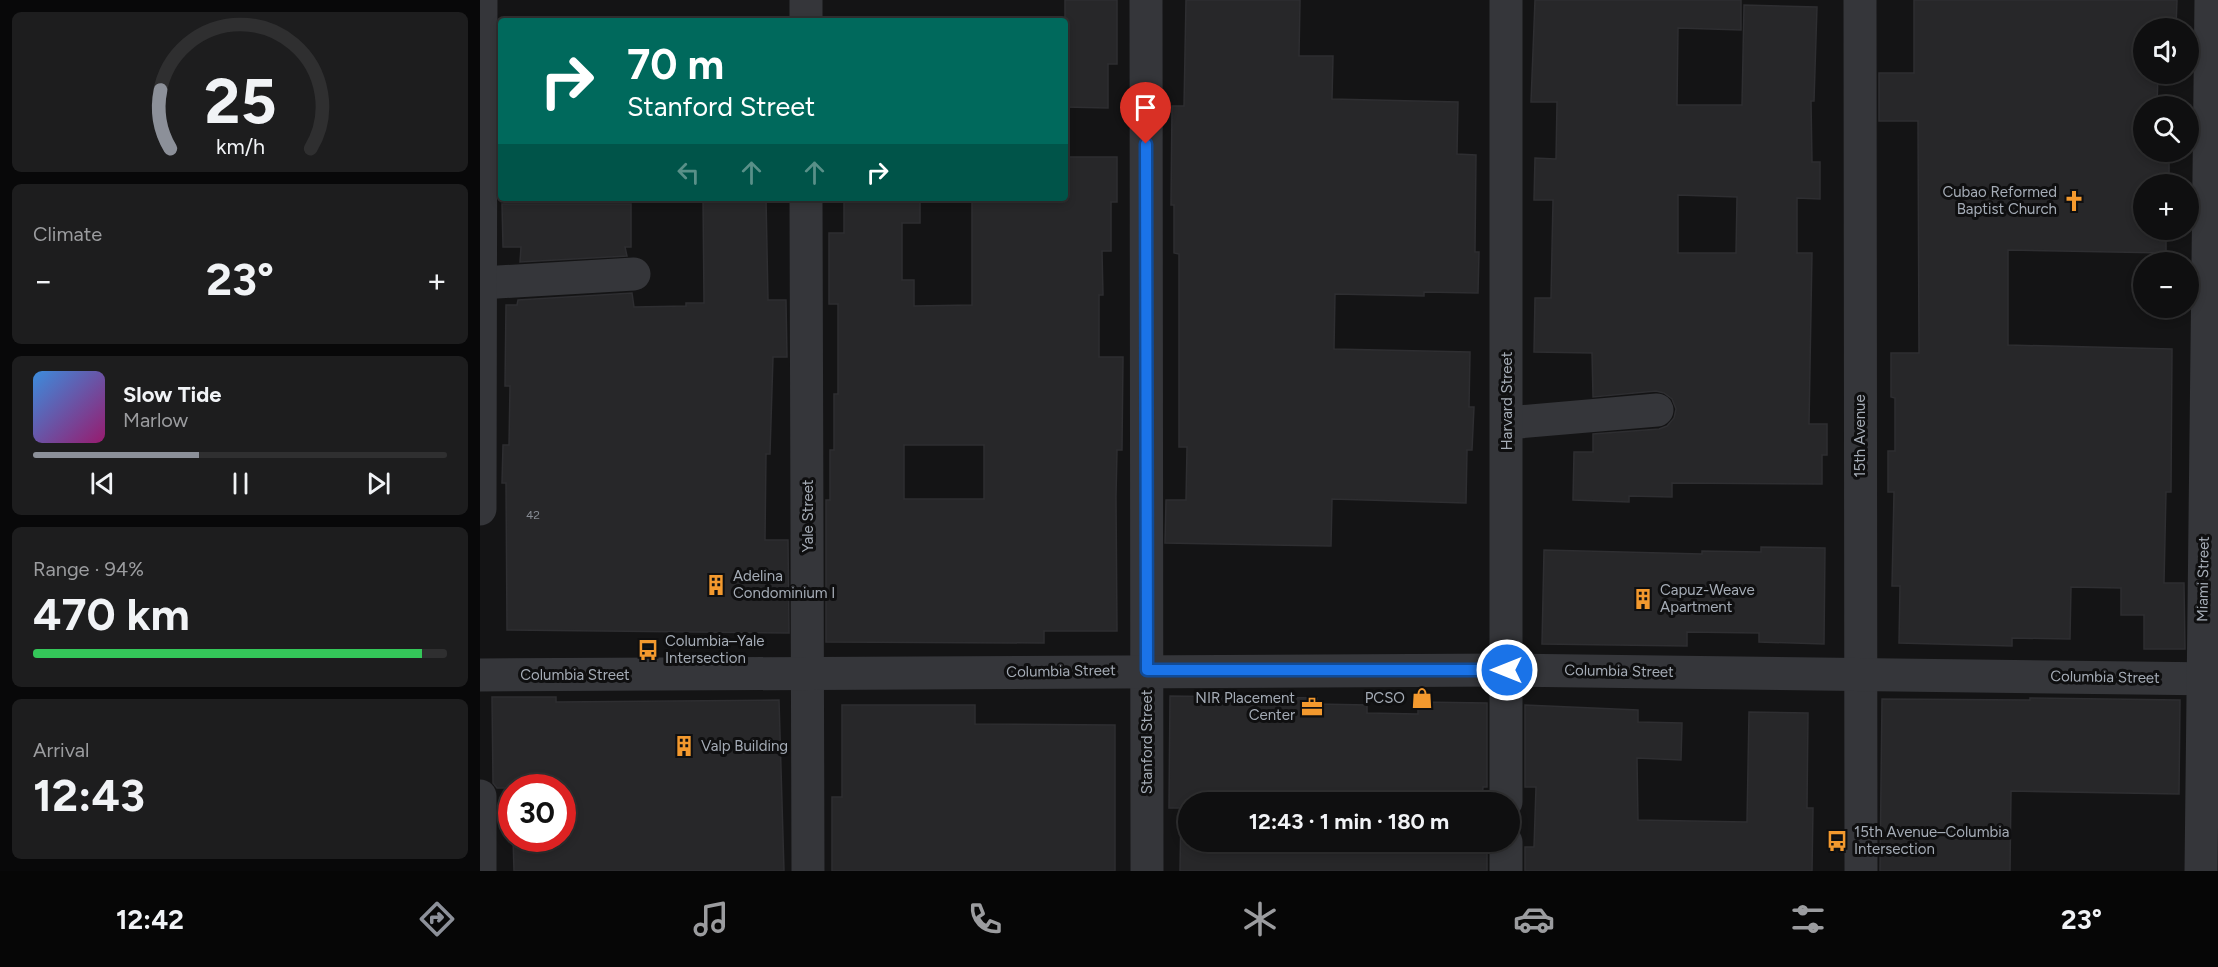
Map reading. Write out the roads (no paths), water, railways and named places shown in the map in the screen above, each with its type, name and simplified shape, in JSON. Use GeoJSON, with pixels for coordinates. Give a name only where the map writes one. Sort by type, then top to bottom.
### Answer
{"type":"FeatureCollection","features":[{"type":"Feature","properties":{"kind":"street"},"geometry":{"type":"LineString","coordinates":[[480,0],[480,509]]}},
{"type":"Feature","properties":{"kind":"street"},"geometry":{"type":"LineString","coordinates":[[806,0],[806,18]]}},
{"type":"Feature","properties":{"kind":"street","name":"Stanford Street"},"geometry":{"type":"LineString","coordinates":[[1146,0],[1147,871]]}},
{"type":"Feature","properties":{"kind":"street","name":"Harvard Street"},"geometry":{"type":"LineString","coordinates":[[1506,0],[1506,792]]}},
{"type":"Feature","properties":{"kind":"street","name":"15th Avenue"},"geometry":{"type":"LineString","coordinates":[[1860,0],[1861,871]]}},
{"type":"Feature","properties":{"kind":"street","name":"Miami Street"},"geometry":{"type":"LineString","coordinates":[[2201,871],[2210,679],[2211,0]]}},
{"type":"Feature","properties":{"kind":"street","name":"Yale Street"},"geometry":{"type":"LineString","coordinates":[[806,201],[808,871]]}},
{"type":"Feature","properties":{"kind":"street"},"geometry":{"type":"LineString","coordinates":[[481,283],[634,274]]}},
{"type":"Feature","properties":{"kind":"street"},"geometry":{"type":"LineString","coordinates":[[1507,423],[1657,410]]}},
{"type":"Feature","properties":{"kind":"street","name":"Columbia Street"},"geometry":{"type":"LineString","coordinates":[[480,675],[1507,670],[2210,679]]}},
{"type":"Feature","properties":{"kind":"street"},"geometry":{"type":"LineString","coordinates":[[480,796],[480,871]]}},
{"type":"Feature","properties":{"kind":"street"},"geometry":{"type":"LineString","coordinates":[[1506,852],[1506,871]]}},
{"type":"Feature","properties":{"kind":"place","name":"Cubao Reformed Baptist Church"},"geometry":{"type":"Point","coordinates":[2074,201]}},
{"type":"Feature","properties":{"kind":"place","name":"Adelina Condominium I"},"geometry":{"type":"Point","coordinates":[716,585]}},
{"type":"Feature","properties":{"kind":"place","name":"Capuz-Weave Apartment"},"geometry":{"type":"Point","coordinates":[1643,599]}},
{"type":"Feature","properties":{"kind":"place","name":"Columbia–Yale Intersection"},"geometry":{"type":"Point","coordinates":[648,650]}},
{"type":"Feature","properties":{"kind":"place","name":"PCSO"},"geometry":{"type":"Point","coordinates":[1422,698]}},
{"type":"Feature","properties":{"kind":"place","name":"NIR Placement Center"},"geometry":{"type":"Point","coordinates":[1312,707]}},
{"type":"Feature","properties":{"kind":"place","name":"Valp Building"},"geometry":{"type":"Point","coordinates":[684,746]}},
{"type":"Feature","properties":{"kind":"place","name":"15th Avenue–Columbia Intersection"},"geometry":{"type":"Point","coordinates":[1837,841]}}]}
